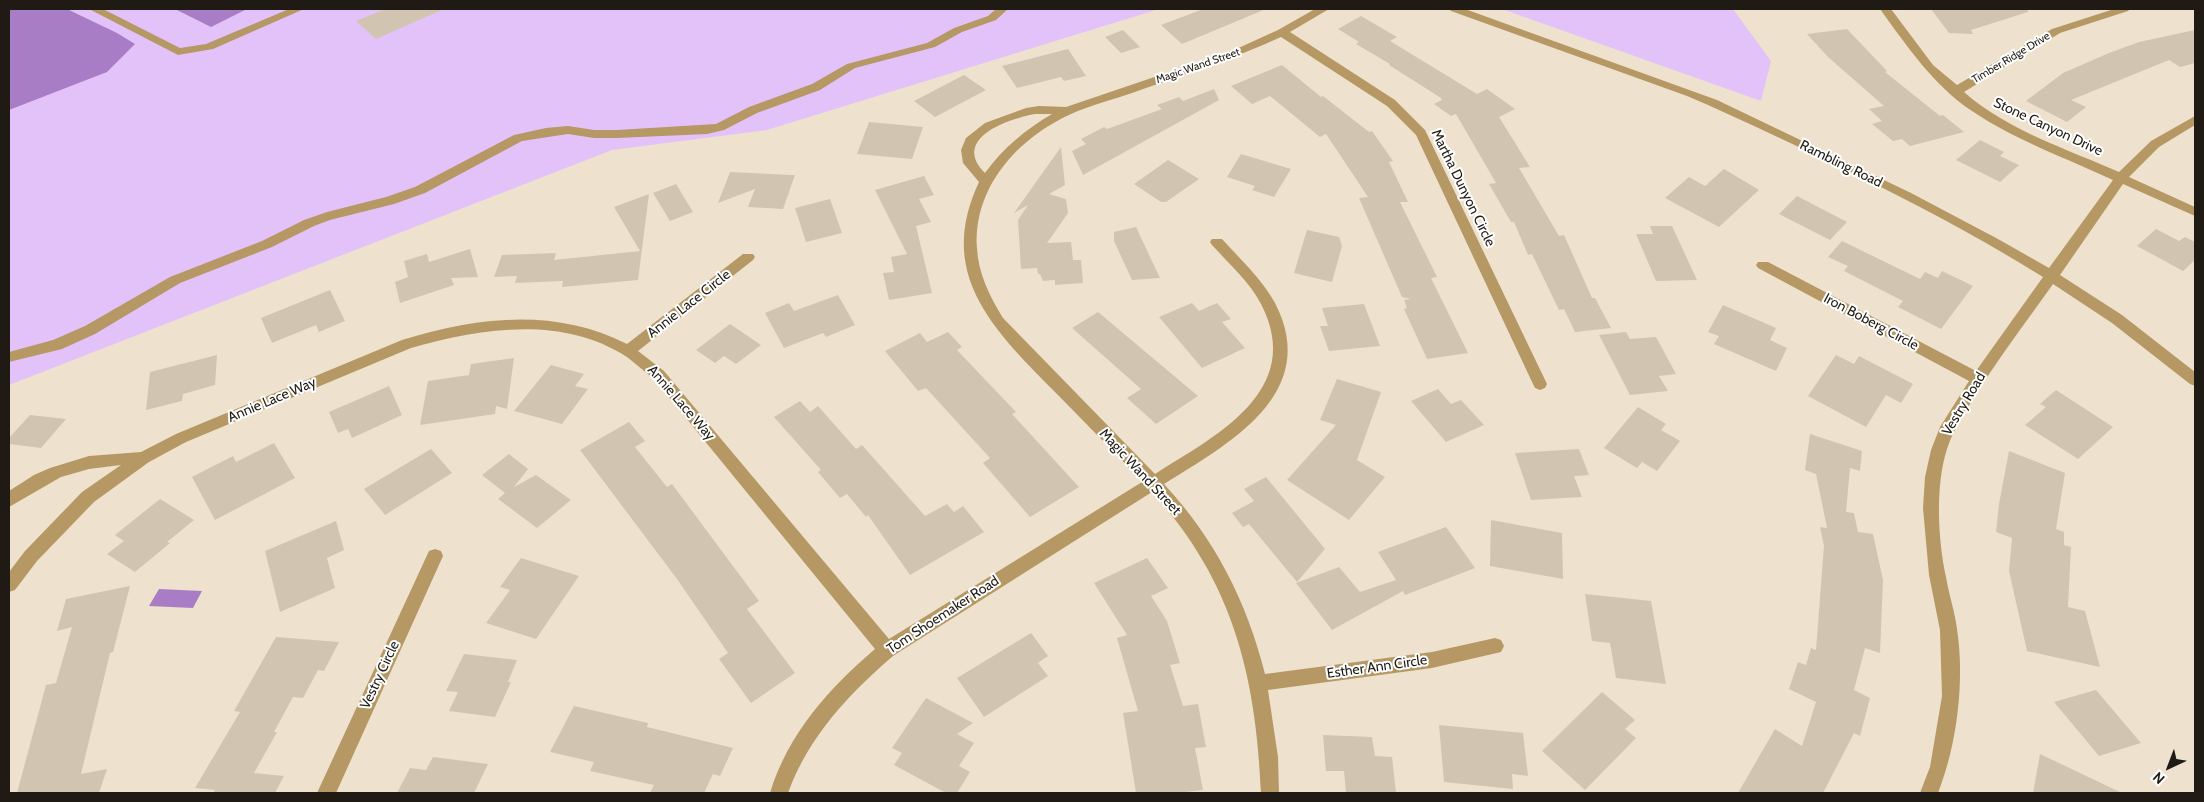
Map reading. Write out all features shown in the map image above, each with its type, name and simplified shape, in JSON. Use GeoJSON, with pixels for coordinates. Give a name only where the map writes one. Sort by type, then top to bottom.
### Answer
{"type":"FeatureCollection","features":[{"type":"Feature","properties":{"kind":"street"},"geometry":{"type":"LineString","coordinates":[[95,9],[178,52],[209,47],[298,9]]}},
{"type":"Feature","properties":{"kind":"street"},"geometry":{"type":"LineString","coordinates":[[9,357],[57,345],[90,330],[175,280],[267,244],[309,223],[327,216],[389,201],[420,190],[518,138],[546,132],[568,130],[594,134],[617,134],[707,130],[720,127],[753,110],[816,87],[851,66],[931,45],[958,30],[992,18],[1002,9]]}},
{"type":"Feature","properties":{"kind":"street","name":"Magic Wand Street"},"geometry":{"type":"LineString","coordinates":[[1270,793],[1267,738],[1259,683],[1241,622],[1216,568],[1184,518],[1154,483],[1012,338],[987,305],[973,271],[969,236],[971,220],[985,181],[998,162],[1023,138],[1067,111],[1238,52],[1282,32],[1323,9]]}},
{"type":"Feature","properties":{"kind":"street","name":"Rambling Road"},"geometry":{"type":"LineString","coordinates":[[1455,9],[1656,80],[1728,109],[1935,210],[2051,274],[2133,329],[2195,380]]}},
{"type":"Feature","properties":{"kind":"street","name":"Stone Canyon Drive"},"geometry":{"type":"LineString","coordinates":[[1886,9],[1929,67],[1975,108],[2008,127],[2195,212]]}},
{"type":"Feature","properties":{"kind":"street","name":"Timber Ridge Drive"},"geometry":{"type":"LineString","coordinates":[[1956,92],[2056,30],[2124,9]]}},
{"type":"Feature","properties":{"kind":"street","name":"Martha Dunyon Circle"},"geometry":{"type":"LineString","coordinates":[[1282,32],[1390,102],[1421,133],[1540,384]]}},
{"type":"Feature","properties":{"kind":"street","name":"Magic Wand Street"},"geometry":{"type":"LineString","coordinates":[[985,181],[968,160],[966,151],[969,142],[977,134],[988,126],[1017,114],[1034,110],[1067,111]]}},
{"type":"Feature","properties":{"kind":"street","name":"Vestry Road"},"geometry":{"type":"LineString","coordinates":[[1929,793],[1939,767],[1951,688],[1949,630],[1937,575],[1931,508],[1933,477],[1939,450],[1948,426],[1978,379],[2051,274],[2121,178],[2155,144],[2195,120]]}},
{"type":"Feature","properties":{"kind":"street","name":"Tom Shoemaker Road"},"geometry":{"type":"LineString","coordinates":[[779,793],[797,752],[814,724],[860,672],[887,650],[1154,483],[1241,426],[1265,399],[1278,368],[1278,335],[1271,311],[1257,289],[1217,242]]}},
{"type":"Feature","properties":{"kind":"street","name":"Annie Lace Circle"},"geometry":{"type":"LineString","coordinates":[[629,350],[748,257]]}},
{"type":"Feature","properties":{"kind":"street","name":"Iron Boberg Circle"},"geometry":{"type":"LineString","coordinates":[[1763,265],[1978,379]]}},
{"type":"Feature","properties":{"kind":"street","name":"Annie Lace Way"},"geometry":{"type":"LineString","coordinates":[[9,585],[31,556],[70,514],[88,498],[143,458],[181,438],[371,358],[435,335],[487,325],[540,324],[589,332],[610,340],[629,350],[659,375],[887,650]]}},
{"type":"Feature","properties":{"kind":"street","name":"Annie Lace Way"},"geometry":{"type":"LineString","coordinates":[[9,500],[46,476],[79,464],[106,458],[143,458]]}},
{"type":"Feature","properties":{"kind":"street","name":"Vestry Circle"},"geometry":{"type":"LineString","coordinates":[[326,793],[435,556]]}},
{"type":"Feature","properties":{"kind":"street","name":"Esther Ann Circle"},"geometry":{"type":"LineString","coordinates":[[1259,683],[1432,660],[1495,646]]}},
{"type":"Feature","properties":{"kind":"shaded area"},"geometry":{"type":"Polygon","coordinates":[[[9,9],[1159,9],[767,130],[612,150],[9,385],[9,9]]]}},
{"type":"Feature","properties":{"kind":"shaded area"},"geometry":{"type":"Polygon","coordinates":[[[9,9],[67,9],[117,33],[135,44],[107,72],[9,110],[9,9]]]}},
{"type":"Feature","properties":{"kind":"shaded area"},"geometry":{"type":"Polygon","coordinates":[[[175,9],[247,9],[211,27],[175,9]]]}},
{"type":"Feature","properties":{"kind":"shaded area"},"geometry":{"type":"Polygon","coordinates":[[[1502,9],[1733,9],[1771,61],[1761,101],[1502,9]]]}},
{"type":"Feature","properties":{"kind":"shaded area"},"geometry":{"type":"Polygon","coordinates":[[[159,589],[202,591],[193,608],[149,606],[159,589]]]}},
{"type":"Feature","properties":{"kind":"building"},"geometry":{"type":"Polygon","coordinates":[[[385,9],[444,9],[376,39],[356,21],[385,9]]]}},
{"type":"Feature","properties":{"kind":"building"},"geometry":{"type":"Polygon","coordinates":[[[1203,9],[1266,9],[1182,44],[1161,25],[1203,9]]]}},
{"type":"Feature","properties":{"kind":"building"},"geometry":{"type":"Polygon","coordinates":[[[1931,9],[2028,9],[2028,12],[1971,30],[1973,34],[1949,33],[1931,9]]]}},
{"type":"Feature","properties":{"kind":"building"},"geometry":{"type":"Polygon","coordinates":[[[1361,16],[1397,37],[1390,41],[1477,94],[1487,89],[1515,109],[1499,117],[1530,167],[1519,168],[1559,236],[1564,235],[1592,298],[1595,298],[1611,328],[1575,332],[1564,309],[1559,310],[1532,254],[1528,255],[1514,222],[1511,222],[1489,184],[1496,183],[1456,114],[1451,116],[1434,104],[1442,100],[1441,98],[1356,44],[1359,42],[1338,29],[1361,16]]]}},
{"type":"Feature","properties":{"kind":"building"},"geometry":{"type":"Polygon","coordinates":[[[1847,29],[1887,71],[1885,72],[1940,116],[1943,115],[1964,132],[1910,146],[1902,139],[1893,141],[1872,124],[1882,121],[1869,109],[1884,106],[1828,57],[1807,34],[1847,29]]]}},
{"type":"Feature","properties":{"kind":"building"},"geometry":{"type":"Polygon","coordinates":[[[1123,30],[1140,47],[1121,53],[1105,37],[1123,30]]]}},
{"type":"Feature","properties":{"kind":"building"},"geometry":{"type":"Polygon","coordinates":[[[2195,30],[2195,63],[2180,67],[2169,60],[2071,100],[2086,107],[2067,122],[2026,101],[2063,73],[2109,53],[2139,42],[2195,30]]]}},
{"type":"Feature","properties":{"kind":"building"},"geometry":{"type":"Polygon","coordinates":[[[1068,49],[1086,76],[1064,81],[1061,77],[1017,88],[1002,66],[1068,49]]]}},
{"type":"Feature","properties":{"kind":"building"},"geometry":{"type":"Polygon","coordinates":[[[1282,65],[1321,97],[1323,96],[1369,132],[1372,131],[1393,161],[1389,162],[1408,202],[1400,202],[1437,277],[1431,278],[1468,353],[1427,359],[1404,309],[1407,308],[1404,300],[1411,299],[1402,297],[1359,198],[1368,197],[1326,134],[1320,137],[1270,96],[1252,104],[1231,86],[1282,65]]]}},
{"type":"Feature","properties":{"kind":"building"},"geometry":{"type":"Polygon","coordinates":[[[964,75],[986,90],[935,117],[914,101],[964,75]]]}},
{"type":"Feature","properties":{"kind":"building"},"geometry":{"type":"Polygon","coordinates":[[[1214,89],[1219,100],[1083,175],[1072,151],[1086,144],[1081,139],[1104,127],[1107,129],[1162,109],[1157,105],[1179,97],[1183,101],[1214,89]]]}},
{"type":"Feature","properties":{"kind":"building"},"geometry":{"type":"Polygon","coordinates":[[[869,122],[923,127],[912,159],[857,154],[869,122]]]}},
{"type":"Feature","properties":{"kind":"building"},"geometry":{"type":"Polygon","coordinates":[[[1980,140],[2004,152],[2000,156],[2019,165],[2000,182],[1956,160],[1980,140]]]}},
{"type":"Feature","properties":{"kind":"building"},"geometry":{"type":"Polygon","coordinates":[[[1061,147],[1065,185],[1049,194],[1066,199],[1068,213],[1047,243],[1071,242],[1073,260],[1081,260],[1083,283],[1055,285],[1055,280],[1043,281],[1040,274],[1038,274],[1037,268],[1021,269],[1018,220],[1028,205],[1014,213],[1061,147]]]}},
{"type":"Feature","properties":{"kind":"building"},"geometry":{"type":"Polygon","coordinates":[[[1241,154],[1291,169],[1274,197],[1252,190],[1255,186],[1227,177],[1241,154]]]}},
{"type":"Feature","properties":{"kind":"building"},"geometry":{"type":"Polygon","coordinates":[[[1168,160],[1199,179],[1166,202],[1161,202],[1134,184],[1168,160]]]}},
{"type":"Feature","properties":{"kind":"building"},"geometry":{"type":"Polygon","coordinates":[[[1724,169],[1759,190],[1719,227],[1665,198],[1689,177],[1705,186],[1724,169]]]}},
{"type":"Feature","properties":{"kind":"building"},"geometry":{"type":"Polygon","coordinates":[[[730,172],[795,175],[783,209],[748,207],[755,189],[718,203],[730,172]]]}},
{"type":"Feature","properties":{"kind":"building"},"geometry":{"type":"Polygon","coordinates":[[[924,176],[934,195],[919,199],[931,222],[916,226],[932,293],[889,300],[883,273],[894,272],[891,257],[907,254],[875,190],[924,176]]]}},
{"type":"Feature","properties":{"kind":"building"},"geometry":{"type":"Polygon","coordinates":[[[676,184],[693,212],[670,221],[653,193],[676,184]]]}},
{"type":"Feature","properties":{"kind":"building"},"geometry":{"type":"Polygon","coordinates":[[[649,194],[638,280],[562,287],[563,281],[515,283],[517,276],[494,277],[502,255],[556,253],[554,260],[640,251],[614,207],[649,194]]]}},
{"type":"Feature","properties":{"kind":"building"},"geometry":{"type":"Polygon","coordinates":[[[1797,196],[1847,222],[1830,240],[1779,214],[1797,196]]]}},
{"type":"Feature","properties":{"kind":"building"},"geometry":{"type":"Polygon","coordinates":[[[830,199],[842,233],[806,242],[795,208],[830,199]]]}},
{"type":"Feature","properties":{"kind":"building"},"geometry":{"type":"Polygon","coordinates":[[[1650,226],[1672,226],[1697,280],[1656,281],[1636,234],[1653,234],[1650,226]]]}},
{"type":"Feature","properties":{"kind":"building"},"geometry":{"type":"Polygon","coordinates":[[[1136,227],[1160,278],[1132,280],[1114,241],[1114,232],[1136,227]]]}},
{"type":"Feature","properties":{"kind":"building"},"geometry":{"type":"Polygon","coordinates":[[[2156,229],[2179,241],[2185,237],[2195,242],[2195,260],[2183,271],[2137,246],[2156,229]]]}},
{"type":"Feature","properties":{"kind":"building"},"geometry":{"type":"Polygon","coordinates":[[[1307,230],[1339,237],[1342,246],[1332,282],[1294,273],[1307,230]]]}},
{"type":"Feature","properties":{"kind":"building"},"geometry":{"type":"Polygon","coordinates":[[[1842,241],[1920,279],[1925,272],[1938,278],[1942,271],[1973,286],[1941,329],[1898,307],[1903,301],[1844,271],[1848,266],[1828,257],[1842,241]]]}},
{"type":"Feature","properties":{"kind":"building"},"geometry":{"type":"Polygon","coordinates":[[[470,249],[478,277],[451,278],[454,285],[400,303],[395,282],[408,277],[404,261],[427,254],[429,262],[470,249]]]}},
{"type":"Feature","properties":{"kind":"building"},"geometry":{"type":"Polygon","coordinates":[[[330,290],[345,321],[319,332],[316,325],[272,343],[261,318],[330,290]]]}},
{"type":"Feature","properties":{"kind":"building"},"geometry":{"type":"Polygon","coordinates":[[[838,295],[855,325],[826,337],[823,333],[784,348],[765,313],[789,303],[794,311],[838,295]]]}},
{"type":"Feature","properties":{"kind":"building"},"geometry":{"type":"Polygon","coordinates":[[[1192,303],[1199,311],[1217,303],[1231,319],[1222,322],[1245,348],[1202,368],[1159,317],[1192,303]]]}},
{"type":"Feature","properties":{"kind":"building"},"geometry":{"type":"Polygon","coordinates":[[[1364,304],[1380,346],[1329,351],[1320,326],[1328,326],[1322,308],[1364,304]]]}},
{"type":"Feature","properties":{"kind":"building"},"geometry":{"type":"Polygon","coordinates":[[[1723,305],[1776,328],[1770,340],[1787,348],[1776,371],[1714,344],[1719,336],[1708,332],[1723,305]]]}},
{"type":"Feature","properties":{"kind":"building"},"geometry":{"type":"Polygon","coordinates":[[[1098,312],[1198,396],[1156,424],[1127,398],[1141,389],[1072,328],[1098,312]]]}},
{"type":"Feature","properties":{"kind":"building"},"geometry":{"type":"Polygon","coordinates":[[[730,324],[761,345],[736,364],[724,356],[715,363],[696,350],[730,324]]]}},
{"type":"Feature","properties":{"kind":"building"},"geometry":{"type":"Polygon","coordinates":[[[948,332],[962,347],[957,350],[1016,412],[1012,414],[1079,487],[1030,517],[983,463],[990,458],[926,388],[918,391],[885,351],[920,333],[927,342],[948,332]]]}},
{"type":"Feature","properties":{"kind":"building"},"geometry":{"type":"Polygon","coordinates":[[[1626,332],[1630,339],[1656,337],[1676,374],[1659,376],[1668,391],[1630,395],[1599,335],[1626,332]]]}},
{"type":"Feature","properties":{"kind":"building"},"geometry":{"type":"Polygon","coordinates":[[[217,355],[215,385],[183,394],[182,401],[146,410],[150,372],[217,355]]]}},
{"type":"Feature","properties":{"kind":"building"},"geometry":{"type":"Polygon","coordinates":[[[1836,355],[1854,364],[1859,356],[1913,384],[1901,403],[1886,395],[1866,427],[1808,396],[1836,355]]]}},
{"type":"Feature","properties":{"kind":"building"},"geometry":{"type":"Polygon","coordinates":[[[514,358],[507,409],[496,406],[495,414],[420,425],[428,381],[469,375],[471,364],[514,358]]]}},
{"type":"Feature","properties":{"kind":"building"},"geometry":{"type":"Polygon","coordinates":[[[551,365],[584,374],[575,386],[588,389],[562,424],[514,411],[551,365]]]}},
{"type":"Feature","properties":{"kind":"building"},"geometry":{"type":"Polygon","coordinates":[[[1337,379],[1381,392],[1357,460],[1385,477],[1349,520],[1287,480],[1336,425],[1320,420],[1337,379]]]}},
{"type":"Feature","properties":{"kind":"building"},"geometry":{"type":"Polygon","coordinates":[[[389,386],[402,415],[352,438],[348,429],[338,433],[329,412],[389,386]]]}},
{"type":"Feature","properties":{"kind":"building"},"geometry":{"type":"Polygon","coordinates":[[[1438,389],[1451,404],[1461,400],[1484,425],[1446,442],[1411,401],[1438,389]]]}},
{"type":"Feature","properties":{"kind":"building"},"geometry":{"type":"Polygon","coordinates":[[[2056,390],[2113,427],[2078,459],[2025,425],[2046,407],[2040,404],[2056,390]]]}},
{"type":"Feature","properties":{"kind":"building"},"geometry":{"type":"Polygon","coordinates":[[[800,401],[810,412],[818,406],[856,449],[862,445],[925,516],[947,504],[954,512],[963,506],[984,532],[910,575],[868,515],[866,517],[847,494],[840,498],[818,472],[821,470],[774,417],[800,401]]]}},
{"type":"Feature","properties":{"kind":"building"},"geometry":{"type":"Polygon","coordinates":[[[1638,407],[1666,424],[1661,430],[1680,441],[1657,471],[1642,462],[1637,468],[1604,448],[1638,407]]]}},
{"type":"Feature","properties":{"kind":"building"},"geometry":{"type":"Polygon","coordinates":[[[30,415],[66,419],[41,448],[9,444],[9,438],[30,415]]]}},
{"type":"Feature","properties":{"kind":"building"},"geometry":{"type":"Polygon","coordinates":[[[629,422],[645,441],[635,447],[667,487],[672,484],[759,601],[747,609],[795,673],[751,703],[719,659],[728,653],[677,579],[580,450],[629,422]]]}},
{"type":"Feature","properties":{"kind":"building"},"geometry":{"type":"Polygon","coordinates":[[[1810,434],[1862,451],[1860,471],[1850,468],[1846,512],[1854,513],[1858,532],[1873,534],[1883,580],[1880,653],[1865,648],[1854,690],[1870,698],[1860,736],[1854,733],[1823,793],[1738,793],[1775,729],[1802,746],[1816,702],[1789,689],[1798,662],[1806,665],[1811,648],[1816,650],[1824,546],[1820,527],[1827,528],[1816,474],[1805,470],[1810,434]]]}},
{"type":"Feature","properties":{"kind":"building"},"geometry":{"type":"Polygon","coordinates":[[[274,443],[295,478],[215,520],[192,477],[233,456],[236,462],[274,443]]]}},
{"type":"Feature","properties":{"kind":"building"},"geometry":{"type":"Polygon","coordinates":[[[431,449],[452,473],[385,515],[364,489],[431,449]]]}},
{"type":"Feature","properties":{"kind":"building"},"geometry":{"type":"Polygon","coordinates":[[[1579,449],[1589,475],[1574,476],[1582,497],[1531,500],[1515,453],[1579,449]]]}},
{"type":"Feature","properties":{"kind":"building"},"geometry":{"type":"Polygon","coordinates":[[[2009,451],[2065,473],[2056,529],[2064,532],[2064,545],[2071,547],[2068,607],[2085,611],[2100,667],[2027,651],[2009,571],[2012,538],[1996,532],[2009,451]]]}},
{"type":"Feature","properties":{"kind":"building"},"geometry":{"type":"Polygon","coordinates":[[[509,454],[528,469],[514,487],[536,475],[571,500],[537,528],[498,499],[505,493],[482,475],[509,454]]]}},
{"type":"Feature","properties":{"kind":"building"},"geometry":{"type":"Polygon","coordinates":[[[1266,477],[1325,549],[1297,582],[1249,524],[1243,527],[1232,513],[1254,501],[1244,489],[1266,477]]]}},
{"type":"Feature","properties":{"kind":"building"},"geometry":{"type":"Polygon","coordinates":[[[160,499],[194,520],[135,572],[107,554],[124,541],[115,535],[160,499]]]}},
{"type":"Feature","properties":{"kind":"building"},"geometry":{"type":"Polygon","coordinates":[[[1491,520],[1562,533],[1563,579],[1490,566],[1491,520]]]}},
{"type":"Feature","properties":{"kind":"building"},"geometry":{"type":"Polygon","coordinates":[[[336,521],[344,550],[327,558],[335,588],[280,612],[265,551],[336,521]]]}},
{"type":"Feature","properties":{"kind":"building"},"geometry":{"type":"Polygon","coordinates":[[[1446,527],[1475,568],[1405,595],[1403,591],[1332,630],[1296,583],[1339,567],[1360,592],[1396,580],[1378,552],[1446,527]]]}},
{"type":"Feature","properties":{"kind":"building"},"geometry":{"type":"Polygon","coordinates":[[[521,558],[579,576],[536,639],[486,623],[510,590],[500,587],[521,558]]]}},
{"type":"Feature","properties":{"kind":"building"},"geometry":{"type":"Polygon","coordinates":[[[1147,558],[1168,588],[1151,596],[1167,621],[1180,663],[1170,665],[1183,706],[1198,704],[1206,747],[1195,748],[1203,790],[1176,793],[1136,793],[1123,713],[1138,711],[1117,638],[1127,635],[1094,583],[1147,558]]]}},
{"type":"Feature","properties":{"kind":"building"},"geometry":{"type":"Polygon","coordinates":[[[130,586],[113,652],[110,653],[81,774],[107,769],[99,793],[17,793],[46,685],[56,683],[72,627],[57,631],[66,599],[130,586]]]}},
{"type":"Feature","properties":{"kind":"building"},"geometry":{"type":"Polygon","coordinates":[[[1585,594],[1651,601],[1666,684],[1616,678],[1610,643],[1592,641],[1585,594]]]}},
{"type":"Feature","properties":{"kind":"building"},"geometry":{"type":"Polygon","coordinates":[[[1031,633],[1048,656],[1038,663],[1048,676],[984,717],[957,678],[1031,633]]]}},
{"type":"Feature","properties":{"kind":"building"},"geometry":{"type":"Polygon","coordinates":[[[276,637],[339,642],[324,671],[318,670],[303,698],[293,697],[274,732],[277,732],[254,773],[284,776],[275,793],[213,793],[215,790],[195,788],[240,712],[234,711],[276,637]]]}},
{"type":"Feature","properties":{"kind":"building"},"geometry":{"type":"Polygon","coordinates":[[[464,654],[517,660],[508,682],[511,682],[495,717],[449,711],[458,692],[446,691],[464,654]]]}},
{"type":"Feature","properties":{"kind":"building"},"geometry":{"type":"Polygon","coordinates":[[[2096,690],[2141,743],[2099,756],[2054,702],[2096,690]]]}},
{"type":"Feature","properties":{"kind":"building"},"geometry":{"type":"Polygon","coordinates":[[[1602,692],[1635,720],[1625,729],[1636,738],[1585,790],[1542,751],[1602,692]]]}},
{"type":"Feature","properties":{"kind":"building"},"geometry":{"type":"Polygon","coordinates":[[[926,698],[973,723],[957,734],[974,743],[959,766],[970,772],[957,793],[946,793],[894,765],[902,753],[892,748],[926,698]]]}},
{"type":"Feature","properties":{"kind":"building"},"geometry":{"type":"Polygon","coordinates":[[[574,706],[648,723],[647,727],[733,748],[720,776],[713,774],[704,793],[650,793],[654,785],[590,771],[594,762],[550,752],[574,706]]]}},
{"type":"Feature","properties":{"kind":"building"},"geometry":{"type":"Polygon","coordinates":[[[1439,725],[1523,733],[1528,776],[1512,774],[1513,789],[1444,782],[1439,725]]]}},
{"type":"Feature","properties":{"kind":"building"},"geometry":{"type":"Polygon","coordinates":[[[1323,735],[1372,737],[1375,756],[1392,757],[1396,793],[1346,793],[1344,771],[1326,771],[1323,735]]]}},
{"type":"Feature","properties":{"kind":"building"},"geometry":{"type":"Polygon","coordinates":[[[2040,754],[2122,793],[2033,793],[2040,754]]]}},
{"type":"Feature","properties":{"kind":"building"},"geometry":{"type":"Polygon","coordinates":[[[433,757],[488,764],[474,793],[397,793],[410,768],[426,770],[433,757]]]}}]}
